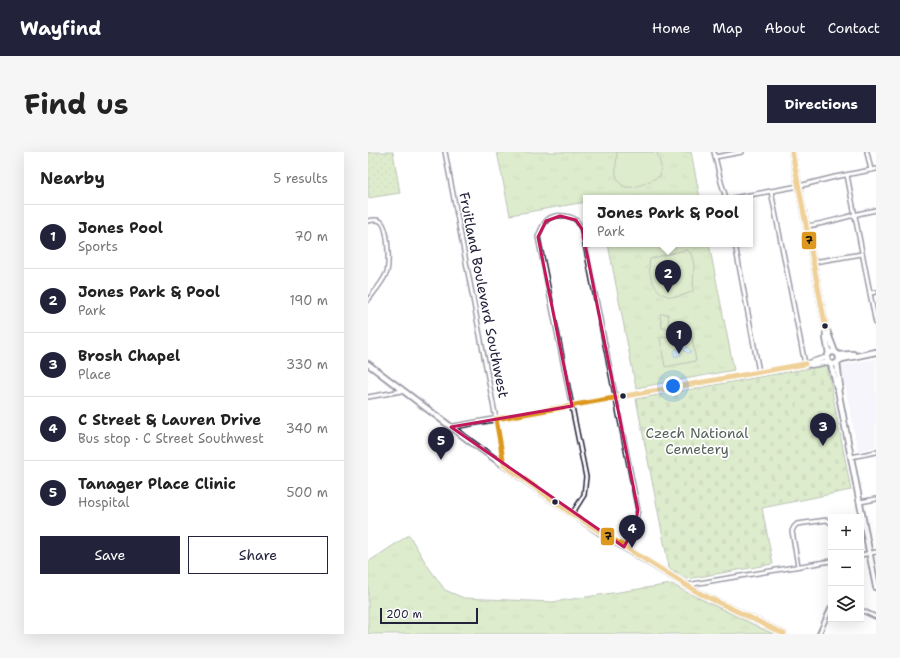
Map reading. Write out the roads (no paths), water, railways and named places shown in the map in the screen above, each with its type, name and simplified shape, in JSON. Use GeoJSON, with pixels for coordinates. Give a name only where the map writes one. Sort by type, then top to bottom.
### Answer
{"type":"FeatureCollection","features":[{"type":"Feature","properties":{"kind":"main road"},"geometry":{"type":"LineString","coordinates":[[792,152],[826,329],[829,359],[836,388],[838,390],[876,587]]}},
{"type":"Feature","properties":{"kind":"main road"},"geometry":{"type":"LineString","coordinates":[[826,329],[838,362],[840,386],[838,390]]}},
{"type":"Feature","properties":{"kind":"main road"},"geometry":{"type":"LineString","coordinates":[[829,359],[836,354],[876,351]]}},
{"type":"Feature","properties":{"kind":"main road"},"geometry":{"type":"LineString","coordinates":[[838,362],[842,359],[876,351]]}},
{"type":"Feature","properties":{"kind":"main road"},"geometry":{"type":"LineString","coordinates":[[829,359],[838,362]]}},
{"type":"Feature","properties":{"kind":"main road"},"geometry":{"type":"LineString","coordinates":[[368,364],[451,427],[572,514],[701,594],[784,634]]}},
{"type":"Feature","properties":{"kind":"street","name":"Fruitland Boulevard Southwest"},"geometry":{"type":"LineString","coordinates":[[445,152],[504,465]]}},
{"type":"Feature","properties":{"kind":"street"},"geometry":{"type":"LineString","coordinates":[[714,152],[725,195]]}},
{"type":"Feature","properties":{"kind":"street"},"geometry":{"type":"LineString","coordinates":[[715,157],[742,152]]}},
{"type":"Feature","properties":{"kind":"street"},"geometry":{"type":"LineString","coordinates":[[867,152],[871,170]]}},
{"type":"Feature","properties":{"kind":"street"},"geometry":{"type":"LineString","coordinates":[[749,195],[876,169]]}},
{"type":"Feature","properties":{"kind":"street"},"geometry":{"type":"LineString","coordinates":[[846,175],[876,324]]}},
{"type":"Feature","properties":{"kind":"street"},"geometry":{"type":"LineString","coordinates":[[771,191],[805,364]]}},
{"type":"Feature","properties":{"kind":"street"},"geometry":{"type":"LineString","coordinates":[[807,226],[826,223],[854,214],[876,210]]}},
{"type":"Feature","properties":{"kind":"street"},"geometry":{"type":"LineString","coordinates":[[572,514],[582,499],[586,481],[538,237],[541,228],[546,221],[556,216],[565,216],[576,220],[582,229],[583,234]]}},
{"type":"Feature","properties":{"kind":"street"},"geometry":{"type":"LineString","coordinates":[[368,221],[380,221],[384,225],[389,252],[387,272],[384,279],[368,300]]}},
{"type":"Feature","properties":{"kind":"street"},"geometry":{"type":"LineString","coordinates":[[586,247],[638,510],[635,526],[624,547]]}},
{"type":"Feature","properties":{"kind":"street"},"geometry":{"type":"LineString","coordinates":[[736,247],[759,372]]}},
{"type":"Feature","properties":{"kind":"street"},"geometry":{"type":"LineString","coordinates":[[814,262],[862,254]]}},
{"type":"Feature","properties":{"kind":"street"},"geometry":{"type":"LineString","coordinates":[[870,293],[876,292]]}},
{"type":"Feature","properties":{"kind":"street"},"geometry":{"type":"LineString","coordinates":[[451,427],[829,359]]}},
{"type":"Feature","properties":{"kind":"street"},"geometry":{"type":"LineString","coordinates":[[368,397],[402,390]]}},
{"type":"Feature","properties":{"kind":"street"},"geometry":{"type":"LineString","coordinates":[[851,456],[876,452]]}},
{"type":"Feature","properties":{"kind":"street"},"geometry":{"type":"LineString","coordinates":[[860,502],[876,499]]}},
{"type":"Feature","properties":{"kind":"street"},"geometry":{"type":"LineString","coordinates":[[798,566],[792,531],[794,527],[797,524],[826,520],[828,521]]}},
{"type":"Feature","properties":{"kind":"street"},"geometry":{"type":"LineString","coordinates":[[864,554],[876,552]]}},
{"type":"Feature","properties":{"kind":"street"},"geometry":{"type":"LineString","coordinates":[[686,585],[828,561]]}},
{"type":"Feature","properties":{"kind":"street"},"geometry":{"type":"LineString","coordinates":[[864,611],[876,617]]}},
{"type":"Feature","properties":{"kind":"street"},"geometry":{"type":"LineString","coordinates":[[818,634],[828,614]]}},
{"type":"Feature","properties":{"kind":"water"},"geometry":{"type":"Polygon","coordinates":[[[685,340],[687,342],[685,345],[691,351],[688,354],[682,348],[680,350],[681,355],[676,357],[674,356],[674,351],[685,340]]]}},
{"type":"Feature","properties":{"kind":"place","name":"Jones Park & Pool"},"geometry":{"type":"Point","coordinates":[668,293]}},
{"type":"Feature","properties":{"kind":"place","name":"Jones Pool"},"geometry":{"type":"Point","coordinates":[679,354]}},
{"type":"Feature","properties":{"kind":"place","name":"Brosh Chapel"},"geometry":{"type":"Point","coordinates":[823,446]}},
{"type":"Feature","properties":{"kind":"place","name":"Tanager Place Clinic"},"geometry":{"type":"Point","coordinates":[441,460]}},
{"type":"Feature","properties":{"kind":"place","name":"C Street & Lauren Drive"},"geometry":{"type":"Point","coordinates":[632,548]}},
{"type":"Feature","properties":{"kind":"park label","name":"Czech National Cemetery"},"geometry":{"type":"Point","coordinates":[697,442]}}]}
